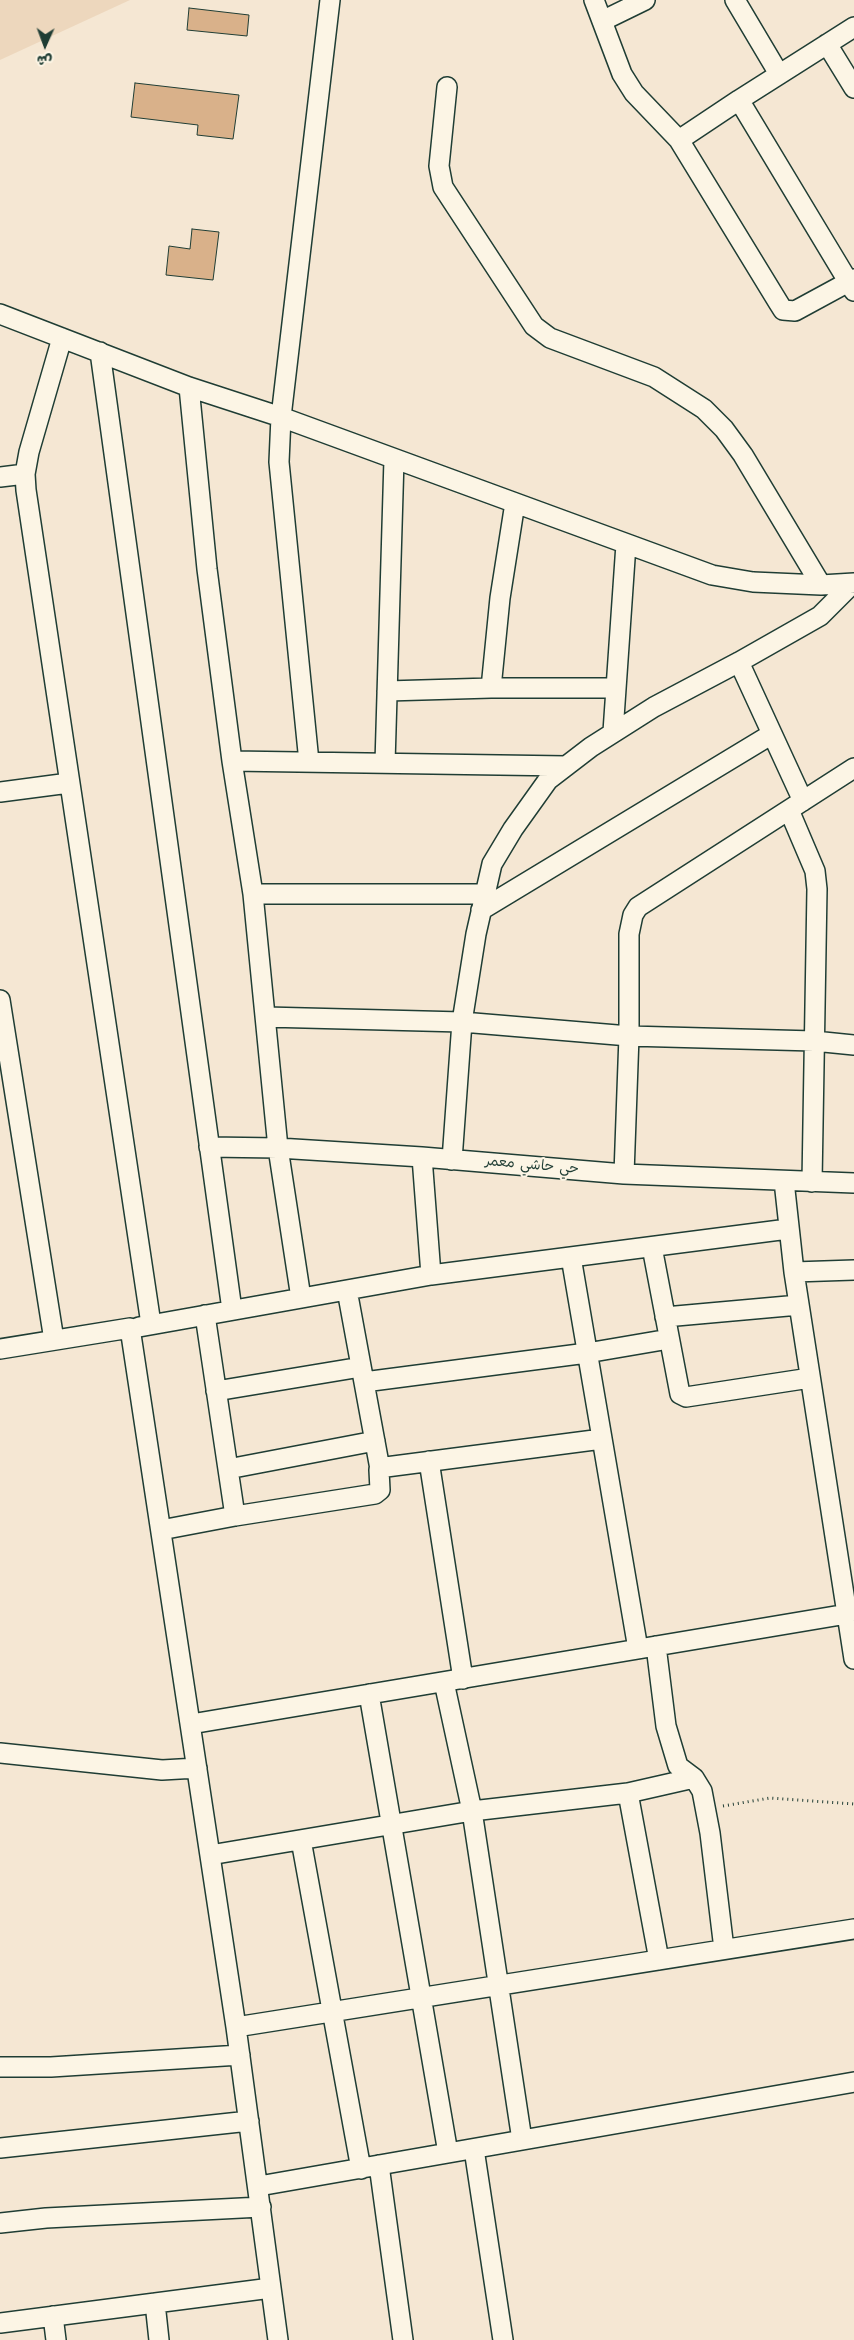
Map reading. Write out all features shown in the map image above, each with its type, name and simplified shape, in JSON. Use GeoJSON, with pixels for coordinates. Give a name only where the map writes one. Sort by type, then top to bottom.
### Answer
{"type":"FeatureCollection","features":[{"type":"Feature","properties":{"kind":"street"},"geometry":{"type":"LineString","coordinates":[[309,762],[279,462],[281,417],[330,0]]}},
{"type":"Feature","properties":{"kind":"street"},"geometry":{"type":"LineString","coordinates":[[594,0],[622,74],[634,93],[679,140],[783,310],[795,311],[852,284],[739,100]]}},
{"type":"Feature","properties":{"kind":"street"},"geometry":{"type":"LineString","coordinates":[[602,21],[645,0]]}},
{"type":"Feature","properties":{"kind":"street"},"geometry":{"type":"LineString","coordinates":[[735,0],[779,74]]}},
{"type":"Feature","properties":{"kind":"street"},"geometry":{"type":"LineString","coordinates":[[679,140],[854,27]]}},
{"type":"Feature","properties":{"kind":"street"},"geometry":{"type":"LineString","coordinates":[[827,44],[854,88]]}},
{"type":"Feature","properties":{"kind":"street"},"geometry":{"type":"LineString","coordinates":[[447,88],[439,166],[442,187],[534,326],[550,338],[654,377],[704,409],[724,428],[743,455],[821,585]]}},
{"type":"Feature","properties":{"kind":"street"},"geometry":{"type":"LineString","coordinates":[[0,314],[189,388],[281,417],[712,575],[753,582],[821,585],[853,584]]}},
{"type":"Feature","properties":{"kind":"street"},"geometry":{"type":"LineString","coordinates":[[62,338],[29,452],[25,474],[69,783],[151,1324]]}},
{"type":"Feature","properties":{"kind":"street"},"geometry":{"type":"LineString","coordinates":[[100,352],[232,1310]]}},
{"type":"Feature","properties":{"kind":"street"},"geometry":{"type":"LineString","coordinates":[[189,388],[207,569],[232,761],[253,894],[278,1148],[301,1298]]}},
{"type":"Feature","properties":{"kind":"street"},"geometry":{"type":"LineString","coordinates":[[385,763],[394,459]]}},
{"type":"Feature","properties":{"kind":"street"},"geometry":{"type":"LineString","coordinates":[[0,477],[25,474]]}},
{"type":"Feature","properties":{"kind":"street"},"geometry":{"type":"LineString","coordinates":[[491,688],[500,598],[515,503]]}},
{"type":"Feature","properties":{"kind":"street"},"geometry":{"type":"LineString","coordinates":[[613,732],[626,544]]}},
{"type":"Feature","properties":{"kind":"street"},"geometry":{"type":"LineString","coordinates":[[452,1160],[462,1022],[482,902],[492,864],[548,780],[613,732],[654,707],[820,616],[853,584]]}},
{"type":"Feature","properties":{"kind":"street"},"geometry":{"type":"LineString","coordinates":[[739,662],[772,734],[816,871],[812,1182]]}},
{"type":"Feature","properties":{"kind":"street"},"geometry":{"type":"LineString","coordinates":[[387,691],[491,688],[616,688]]}},
{"type":"Feature","properties":{"kind":"street"},"geometry":{"type":"LineString","coordinates":[[253,894],[482,902],[772,734]]}},
{"type":"Feature","properties":{"kind":"street"},"geometry":{"type":"LineString","coordinates":[[232,761],[566,766]]}},
{"type":"Feature","properties":{"kind":"street"},"geometry":{"type":"LineString","coordinates":[[624,1174],[629,1036],[629,934],[630,924],[638,907],[854,768]]}},
{"type":"Feature","properties":{"kind":"street"},"geometry":{"type":"LineString","coordinates":[[0,792],[69,783]]}},
{"type":"Feature","properties":{"kind":"street"},"geometry":{"type":"LineString","coordinates":[[0,1000],[54,1340]]}},
{"type":"Feature","properties":{"kind":"street"},"geometry":{"type":"LineString","coordinates":[[266,1017],[462,1022],[629,1036],[814,1041],[854,1045]]}},
{"type":"Feature","properties":{"kind":"street","name":"حي حاشي معمر"},"geometry":{"type":"LineString","coordinates":[[209,1147],[278,1148],[422,1157],[624,1174],[784,1182],[854,1183]]}},
{"type":"Feature","properties":{"kind":"street"},"geometry":{"type":"LineString","coordinates":[[422,1157],[431,1275]]}},
{"type":"Feature","properties":{"kind":"street"},"geometry":{"type":"LineString","coordinates":[[784,1182],[794,1272],[810,1378],[849,1602],[854,1658]]}},
{"type":"Feature","properties":{"kind":"street"},"geometry":{"type":"LineString","coordinates":[[0,1349],[431,1275],[788,1229]]}},
{"type":"Feature","properties":{"kind":"street"},"geometry":{"type":"LineString","coordinates":[[652,1247],[680,1394],[686,1396],[810,1378]]}},
{"type":"Feature","properties":{"kind":"street"},"geometry":{"type":"LineString","coordinates":[[571,1257],[638,1649]]}},
{"type":"Feature","properties":{"kind":"street"},"geometry":{"type":"LineString","coordinates":[[794,1272],[854,1270]]}},
{"type":"Feature","properties":{"kind":"street"},"geometry":{"type":"LineString","coordinates":[[162,1530],[234,1516],[374,1494],[380,1490],[380,1469],[347,1290]]}},
{"type":"Feature","properties":{"kind":"street"},"geometry":{"type":"LineString","coordinates":[[665,1317],[799,1305]]}},
{"type":"Feature","properties":{"kind":"street"},"geometry":{"type":"LineString","coordinates":[[205,1315],[234,1516]]}},
{"type":"Feature","properties":{"kind":"street"},"geometry":{"type":"LineString","coordinates":[[130,1328],[250,2121],[278,2340]]}},
{"type":"Feature","properties":{"kind":"street"},"geometry":{"type":"LineString","coordinates":[[216,1391],[362,1374],[587,1353],[669,1339]]}},
{"type":"Feature","properties":{"kind":"street"},"geometry":{"type":"LineString","coordinates":[[380,1469],[602,1439]]}},
{"type":"Feature","properties":{"kind":"street"},"geometry":{"type":"LineString","coordinates":[[228,1469],[375,1441]]}},
{"type":"Feature","properties":{"kind":"street"},"geometry":{"type":"LineString","coordinates":[[429,1461],[464,1678]]}},
{"type":"Feature","properties":{"kind":"street"},"geometry":{"type":"LineString","coordinates":[[191,1724],[656,1646],[849,1602]]}},
{"type":"Feature","properties":{"kind":"street"},"geometry":{"type":"LineString","coordinates":[[656,1646],[666,1726],[678,1766],[694,1778],[702,1791],[710,1833],[724,1950]]}},
{"type":"Feature","properties":{"kind":"street"},"geometry":{"type":"LineString","coordinates":[[444,1682],[472,1812],[522,2140]]}},
{"type":"Feature","properties":{"kind":"street"},"geometry":{"type":"LineString","coordinates":[[370,1694],[390,1825],[448,2154]]}},
{"type":"Feature","properties":{"kind":"street"},"geometry":{"type":"LineString","coordinates":[[0,1753],[162,1770],[197,1768]]}},
{"type":"Feature","properties":{"kind":"street"},"geometry":{"type":"LineString","coordinates":[[210,1855],[472,1812],[628,1793],[694,1778]]}},
{"type":"Feature","properties":{"kind":"street"},"geometry":{"type":"LineString","coordinates":[[628,1793],[659,1960]]}},
{"type":"Feature","properties":{"kind":"street"},"geometry":{"type":"LineString","coordinates":[[301,1840],[331,2012],[370,2167],[403,2340]]}},
{"type":"Feature","properties":{"kind":"street"},"geometry":{"type":"LineString","coordinates":[[236,2027],[854,1929]]}},
{"type":"Feature","properties":{"kind":"street"},"geometry":{"type":"LineString","coordinates":[[0,2068],[51,2067],[240,2055]]}},
{"type":"Feature","properties":{"kind":"street"},"geometry":{"type":"LineString","coordinates":[[259,2186],[854,2082]]}},
{"type":"Feature","properties":{"kind":"street"},"geometry":{"type":"LineString","coordinates":[[0,2148],[250,2121]]}},
{"type":"Feature","properties":{"kind":"street"},"geometry":{"type":"LineString","coordinates":[[474,2149],[503,2340]]}},
{"type":"Feature","properties":{"kind":"street"},"geometry":{"type":"LineString","coordinates":[[0,2223],[46,2218],[261,2207]]}},
{"type":"Feature","properties":{"kind":"street"},"geometry":{"type":"LineString","coordinates":[[0,2323],[271,2288]]}},
{"type":"Feature","properties":{"kind":"street"},"geometry":{"type":"LineString","coordinates":[[155,2303],[159,2340]]}},
{"type":"Feature","properties":{"kind":"street"},"geometry":{"type":"LineString","coordinates":[[53,2316],[56,2340]]}},
{"type":"Feature","properties":{"kind":"path"},"geometry":{"type":"LineString","coordinates":[[705,1808],[770,1798],[854,1804]]}},
{"type":"Feature","properties":{"kind":"shaded area"},"geometry":{"type":"Polygon","coordinates":[[[0,0],[130,0],[0,60],[0,0]]]}},
{"type":"Feature","properties":{"kind":"building"},"geometry":{"type":"Polygon","coordinates":[[[189,8],[249,15],[247,36],[187,30],[189,8]]]}},
{"type":"Feature","properties":{"kind":"building"},"geometry":{"type":"Polygon","coordinates":[[[135,83],[239,95],[233,139],[197,135],[198,125],[131,117],[135,83]]]}},
{"type":"Feature","properties":{"kind":"building"},"geometry":{"type":"Polygon","coordinates":[[[192,229],[219,232],[213,280],[166,275],[169,246],[190,249],[192,229]]]}}]}
